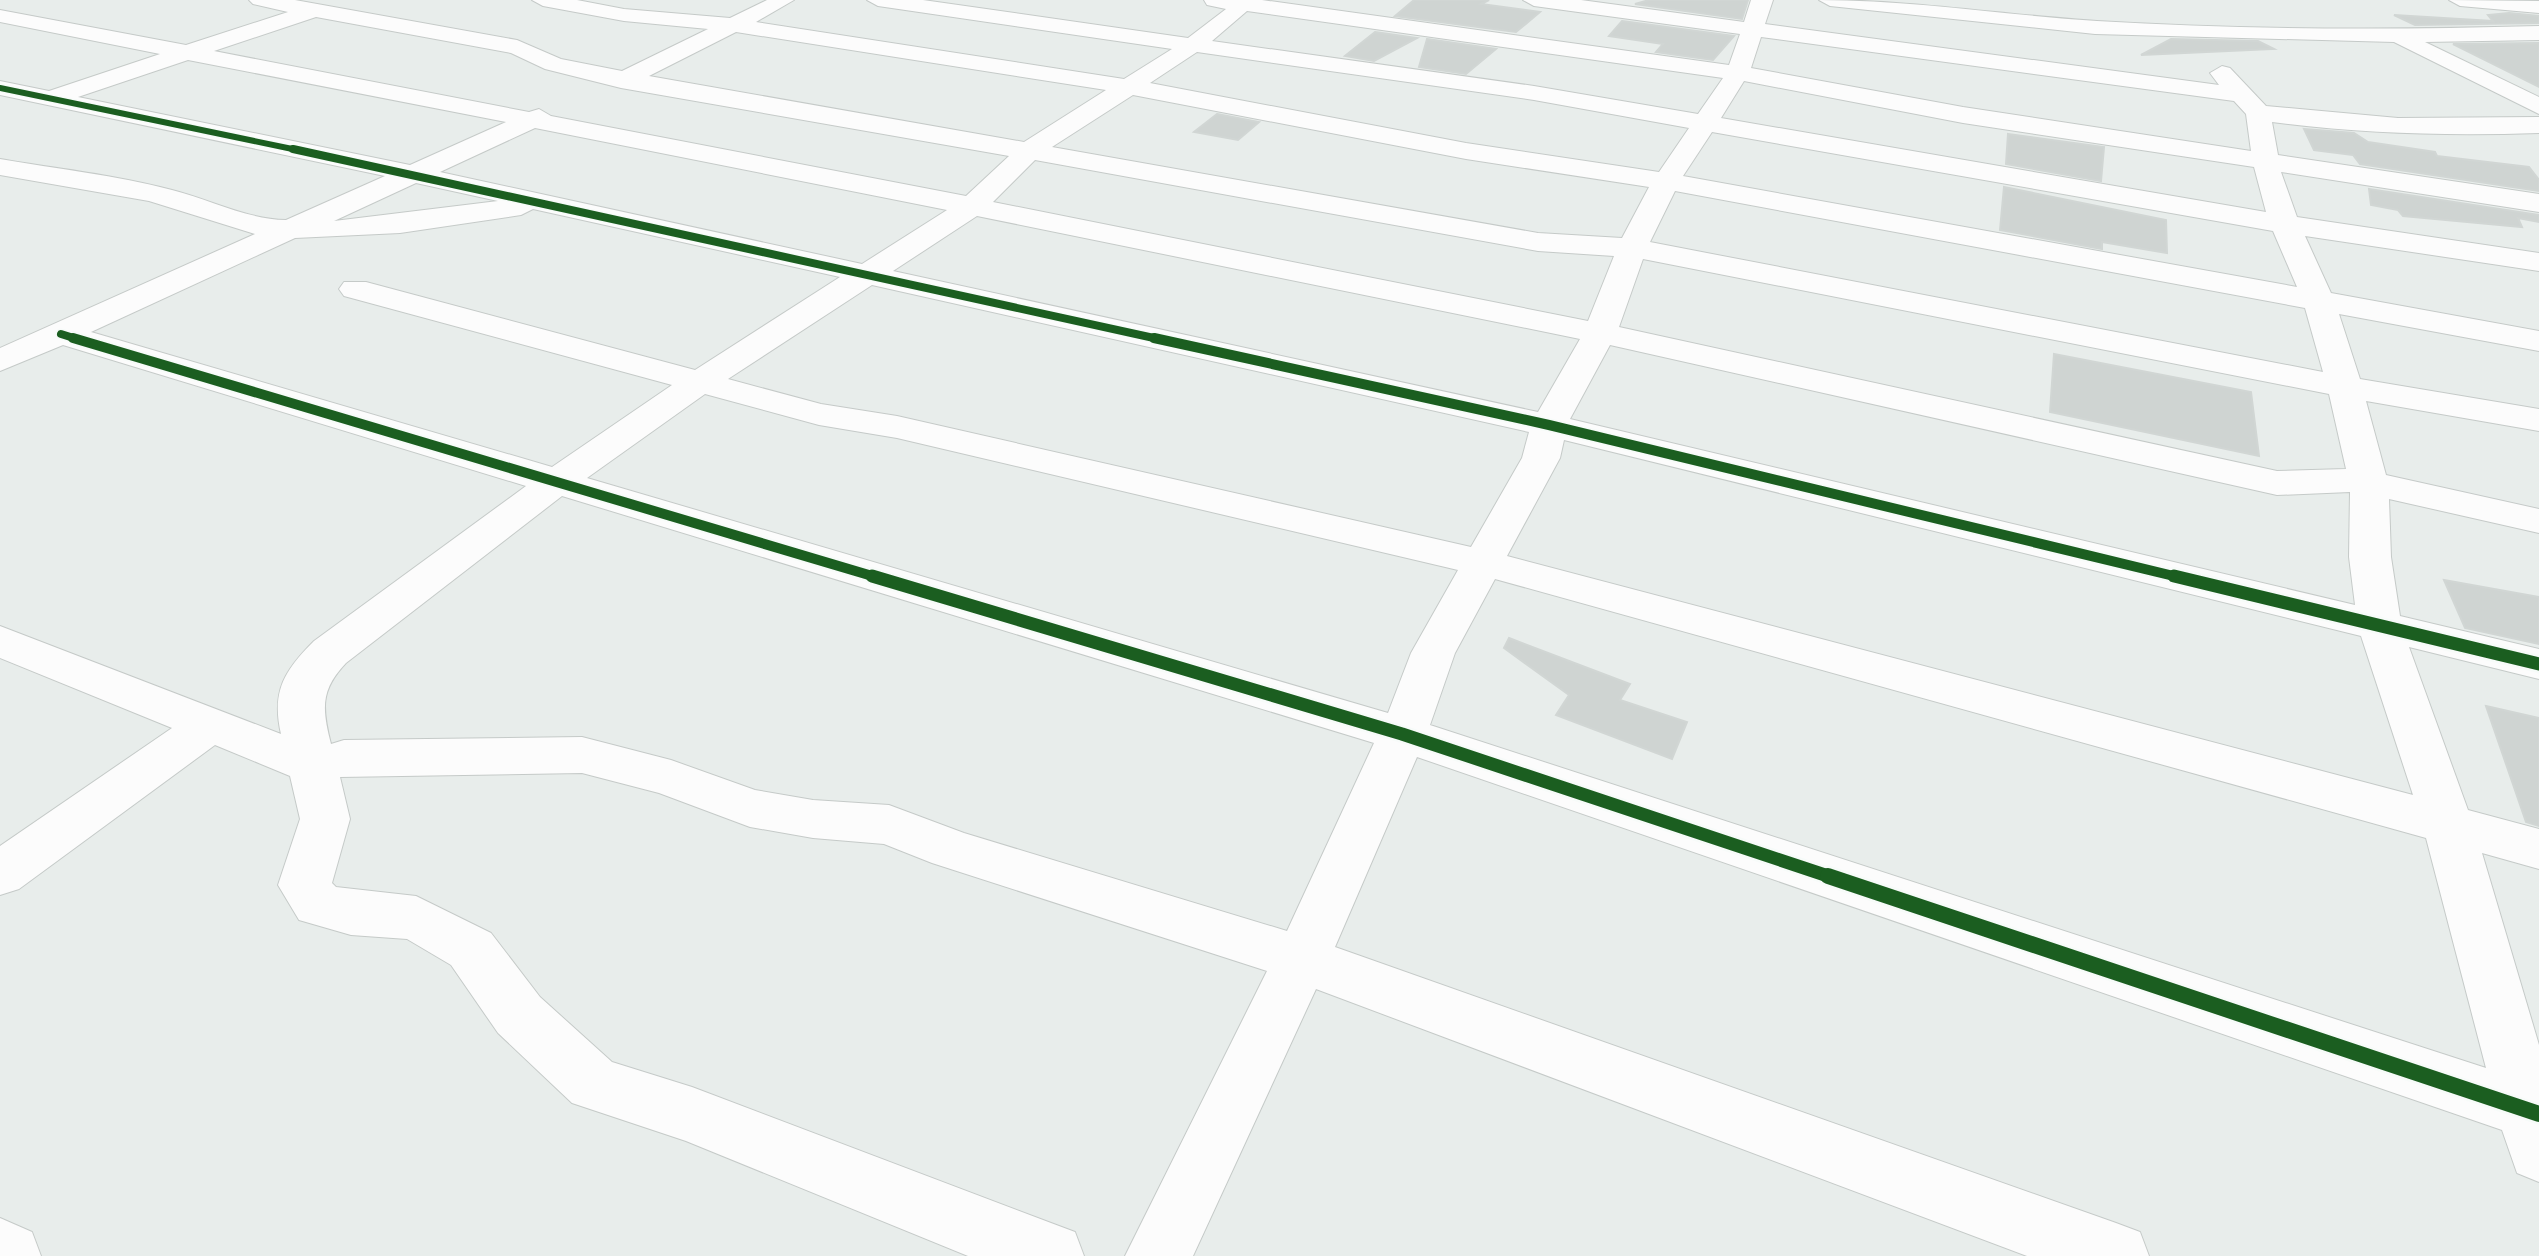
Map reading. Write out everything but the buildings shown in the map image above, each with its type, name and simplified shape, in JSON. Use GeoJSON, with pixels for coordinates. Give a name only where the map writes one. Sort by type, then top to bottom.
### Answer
{"type":"FeatureCollection","features":[{"type":"Feature","properties":{"kind":"street"},"geometry":{"type":"LineString","coordinates":[[260,0],[517,47],[564,68],[630,77],[1538,242],[1632,248],[2345,387],[2539,420]]}},
{"type":"Feature","properties":{"kind":"street"},"geometry":{"type":"LineString","coordinates":[[0,115],[348,0]]}},
{"type":"Feature","properties":{"kind":"street"},"geometry":{"type":"LineString","coordinates":[[543,0],[624,15],[735,25],[1125,86],[1466,151],[1666,181],[2539,341]]}},
{"type":"Feature","properties":{"kind":"street"},"geometry":{"type":"LineString","coordinates":[[6,353],[61,334],[409,173],[630,77],[783,0]]}},
{"type":"Feature","properties":{"kind":"street"},"geometry":{"type":"LineString","coordinates":[[878,0],[1534,93],[2285,224],[2539,262]]}},
{"type":"Feature","properties":{"kind":"street"},"geometry":{"type":"LineString","coordinates":[[1204,0],[1331,14],[1738,73],[1963,115],[2539,203]]}},
{"type":"Feature","properties":{"kind":"street"},"geometry":{"type":"LineString","coordinates":[[1534,0],[1753,29],[2250,104],[2332,123],[2432,129],[2539,125]]}},
{"type":"Feature","properties":{"kind":"street"},"geometry":{"type":"LineString","coordinates":[[1158,1256],[1301,959],[1402,734],[1433,653],[1541,458],[1549,425],[1600,333],[1632,248],[1666,181],[1738,73],[1762,0]]}},
{"type":"Feature","properties":{"kind":"street"},"geometry":{"type":"LineString","coordinates":[[1830,0],[2035,24],[2182,32],[2398,37],[2539,33]]}},
{"type":"Feature","properties":{"kind":"street"},"geometry":{"type":"LineString","coordinates":[[2460,0],[2539,7]]}},
{"type":"Feature","properties":{"kind":"street"},"geometry":{"type":"LineString","coordinates":[[1051,1256],[692,1115],[593,1084],[519,1015],[471,949],[416,918],[351,913],[318,905],[305,885],[325,819],[300,715],[306,676],[330,652],[556,482],[701,381],[972,206],[1032,149],[1125,86],[1193,45],[1243,3]]}},
{"type":"Feature","properties":{"kind":"street"},"geometry":{"type":"LineString","coordinates":[[2279,13],[2487,34]]}},
{"type":"Feature","properties":{"kind":"street"},"geometry":{"type":"LineString","coordinates":[[0,16],[191,51],[1600,333],[2277,483],[2344,480],[2369,483],[2539,521]]}},
{"type":"Feature","properties":{"kind":"street"},"geometry":{"type":"LineString","coordinates":[[2182,32],[2250,104],[2268,163],[2269,179],[2319,302],[2345,387],[2369,483],[2370,557],[2380,627],[2448,825],[2534,1125]]}},
{"type":"Feature","properties":{"kind":"street"},"geometry":{"type":"LineString","coordinates":[[2398,37],[2539,107]]}},
{"type":"Feature","properties":{"kind":"street"},"geometry":{"type":"LineString","coordinates":[[0,88],[409,173],[1549,425],[2539,664]]}},
{"type":"Feature","properties":{"kind":"street"},"geometry":{"type":"LineString","coordinates":[[0,167],[151,193],[237,221],[290,229],[411,223],[542,203]]}},
{"type":"Feature","properties":{"kind":"street"},"geometry":{"type":"LineString","coordinates":[[355,289],[819,414],[897,427],[1483,563],[2539,849]]}},
{"type":"Feature","properties":{"kind":"street"},"geometry":{"type":"LineString","coordinates":[[61,334],[1402,734],[2534,1125]]}},
{"type":"Feature","properties":{"kind":"street"},"geometry":{"type":"LineString","coordinates":[[0,641],[314,766],[344,758],[582,755],[671,778],[750,808],[813,819],[889,825],[950,849],[1301,959],[2116,1256]]}},
{"type":"Feature","properties":{"kind":"street"},"geometry":{"type":"LineString","coordinates":[[0,874],[210,725]]}},
{"type":"Feature","properties":{"kind":"street"},"geometry":{"type":"LineString","coordinates":[[0,1251],[8,1256]]}},
{"type":"Feature","properties":{"kind":"cycle path"},"geometry":{"type":"LineString","coordinates":[[0,88],[409,173],[1549,425],[2539,664]]}},
{"type":"Feature","properties":{"kind":"cycle path"},"geometry":{"type":"LineString","coordinates":[[61,334],[1402,734],[2539,1114]]}}]}
